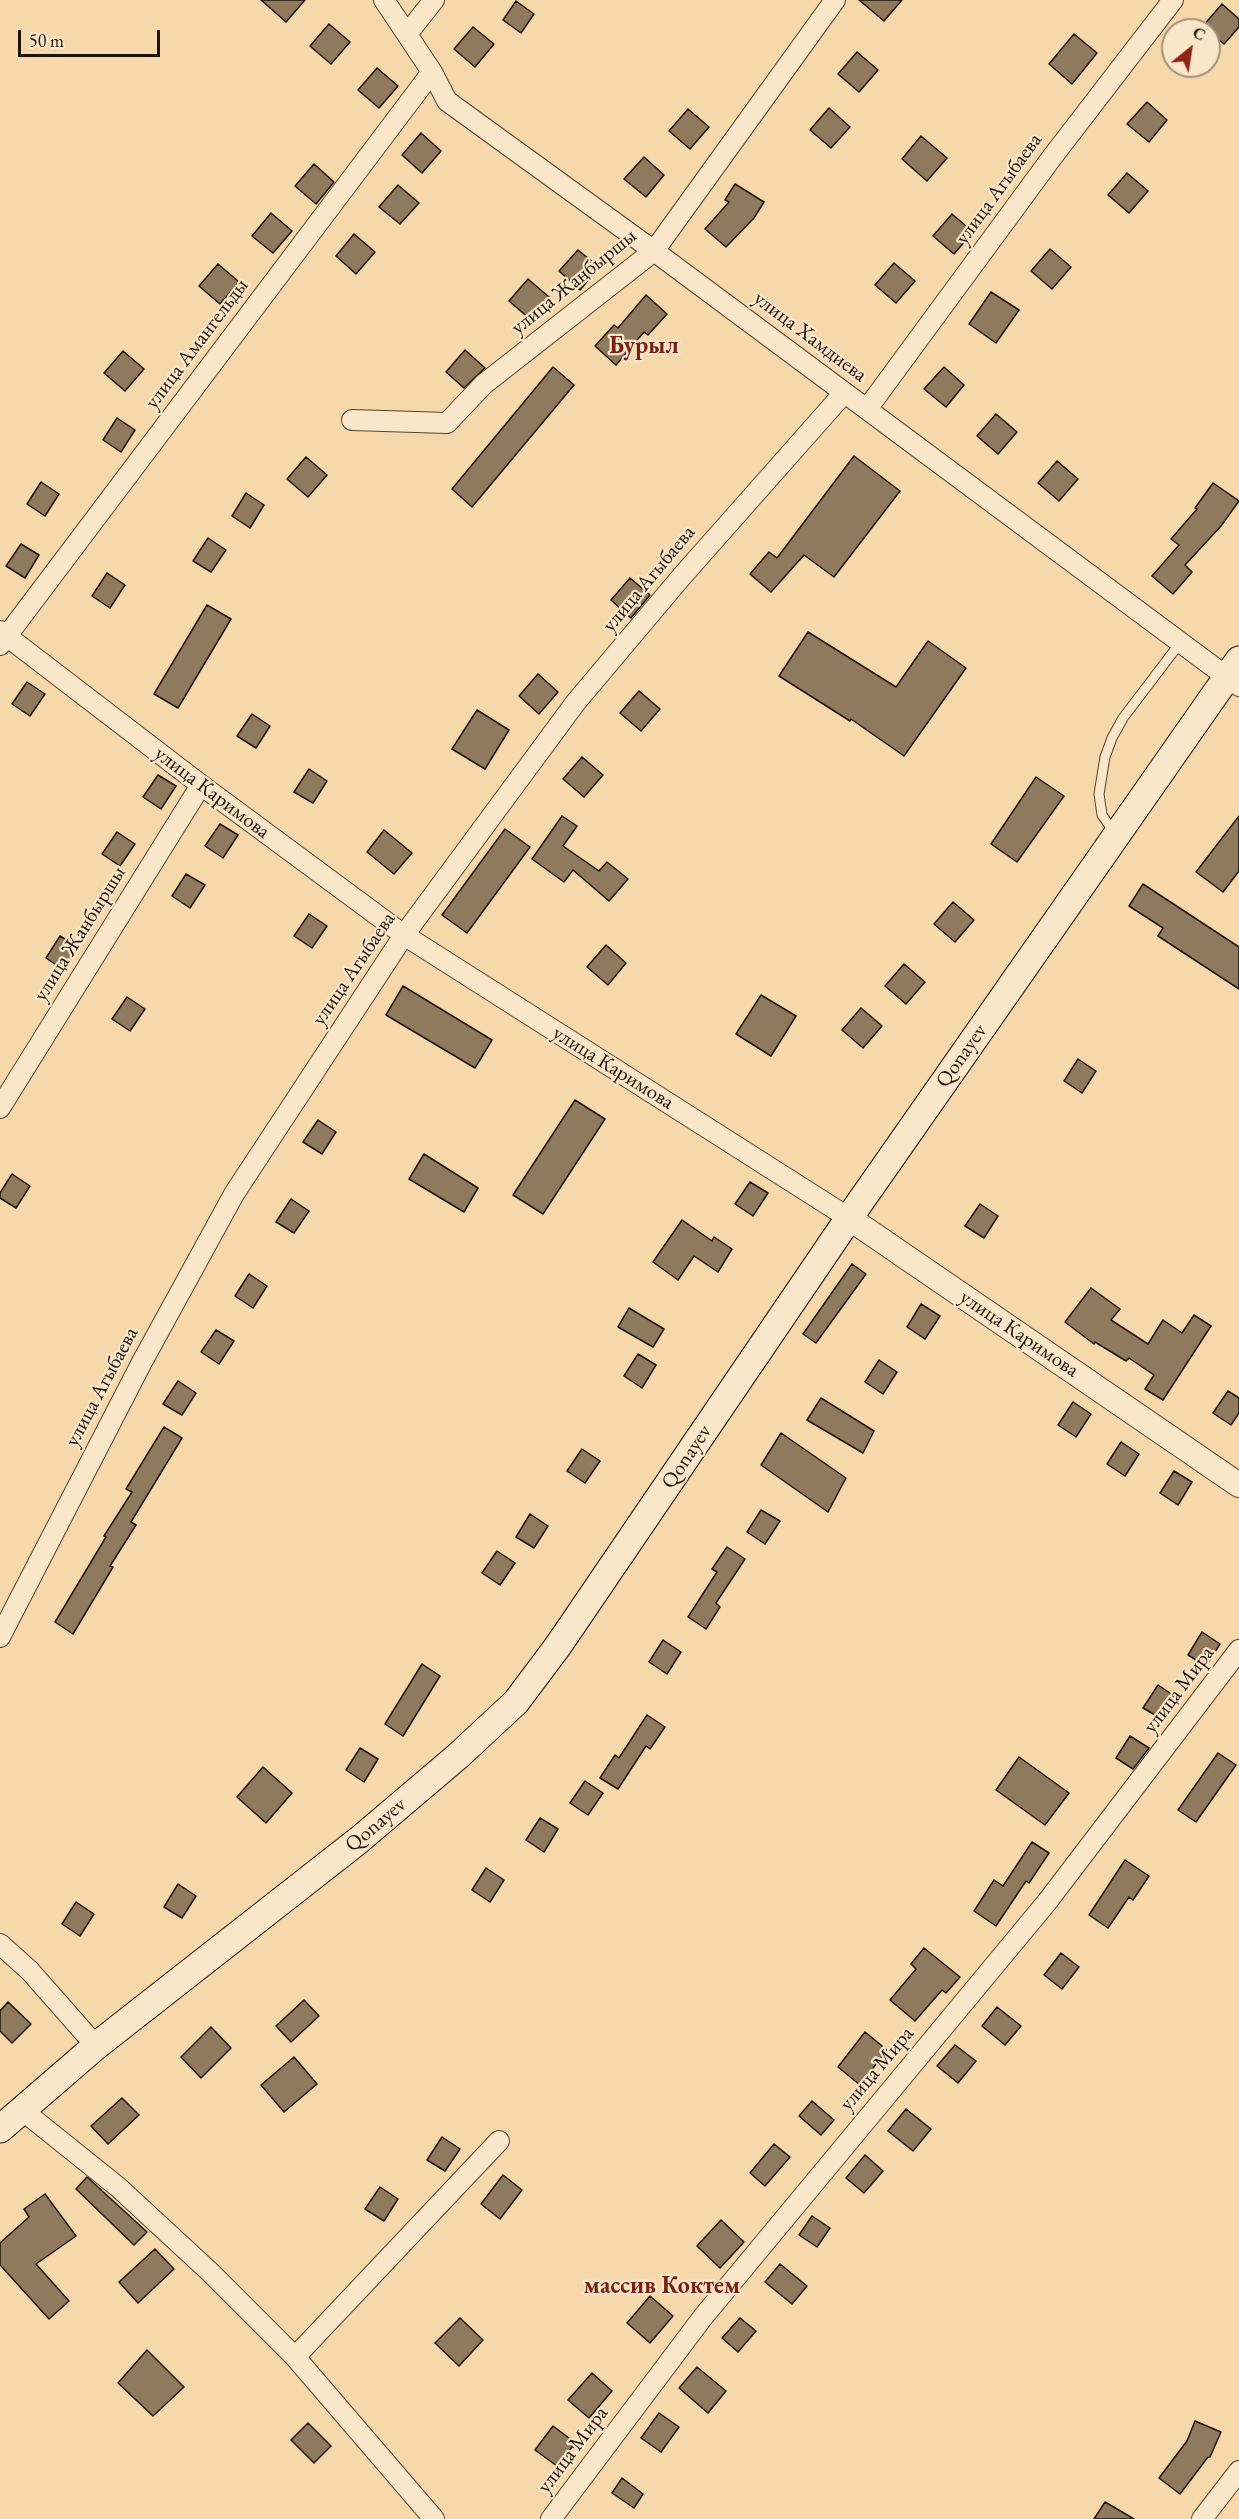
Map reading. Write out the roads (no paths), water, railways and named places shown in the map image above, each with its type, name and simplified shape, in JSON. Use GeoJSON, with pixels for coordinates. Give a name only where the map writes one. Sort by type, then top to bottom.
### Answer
{"type":"FeatureCollection","features":[{"type":"Feature","properties":{"kind":"main road","name":"Qonayev"},"geometry":{"type":"LineString","coordinates":[[0,2129],[96,2046],[359,1839],[458,1756],[516,1702],[558,1646],[849,1218],[1117,835],[1235,675]]}},
{"type":"Feature","properties":{"kind":"street","name":"улица Хамдиева"},"geometry":{"type":"LineString","coordinates":[[384,0],[432,72],[447,101],[654,251],[1180,643],[1235,675]]}},
{"type":"Feature","properties":{"kind":"street"},"geometry":{"type":"LineString","coordinates":[[407,34],[434,0]]}},
{"type":"Feature","properties":{"kind":"street","name":"улица Жаңбыршы"},"geometry":{"type":"LineString","coordinates":[[352,420],[447,423],[484,384],[654,251],[835,0]]}},
{"type":"Feature","properties":{"kind":"street","name":"улица Агыбаева"},"geometry":{"type":"LineString","coordinates":[[867,410],[1053,156],[1173,0]]}},
{"type":"Feature","properties":{"kind":"street","name":"улица Амангельды"},"geometry":{"type":"LineString","coordinates":[[2,638],[432,72]]}},
{"type":"Feature","properties":{"kind":"street","name":"улица Агыбаева"},"geometry":{"type":"LineString","coordinates":[[0,1637],[136,1372],[234,1194],[404,935],[576,702],[682,575],[844,393]]}},
{"type":"Feature","properties":{"kind":"street","name":"улица Каримова"},"geometry":{"type":"LineString","coordinates":[[2,638],[404,935],[849,1218],[1239,1485]]}},
{"type":"Feature","properties":{"kind":"street","name":"улица Жанбыршы"},"geometry":{"type":"LineString","coordinates":[[0,1108],[201,785]]}},
{"type":"Feature","properties":{"kind":"street","name":"улица Мира"},"geometry":{"type":"LineString","coordinates":[[551,2519],[703,2317],[1047,1902],[1239,1650]]}},
{"type":"Feature","properties":{"kind":"street"},"geometry":{"type":"LineString","coordinates":[[0,1944],[30,1971],[96,2046]]}},
{"type":"Feature","properties":{"kind":"street"},"geometry":{"type":"LineString","coordinates":[[22,2110],[118,2187],[210,2272],[296,2357],[434,2519]]}},
{"type":"Feature","properties":{"kind":"street"},"geometry":{"type":"LineString","coordinates":[[296,2357],[499,2141]]}},
{"type":"Feature","properties":{"kind":"street"},"geometry":{"type":"LineString","coordinates":[[1202,2519],[1239,2471]]}},
{"type":"Feature","properties":{"kind":"lane"},"geometry":{"type":"LineString","coordinates":[[1117,835],[1102,815],[1099,794],[1105,757],[1123,718],[1180,643]]}},
{"type":"Feature","properties":{"kind":"district","name":"Бурыл"},"geometry":{"type":"Point","coordinates":[644,346]}},
{"type":"Feature","properties":{"kind":"district","name":"массив Коктем"},"geometry":{"type":"Point","coordinates":[662,2286]}}]}
